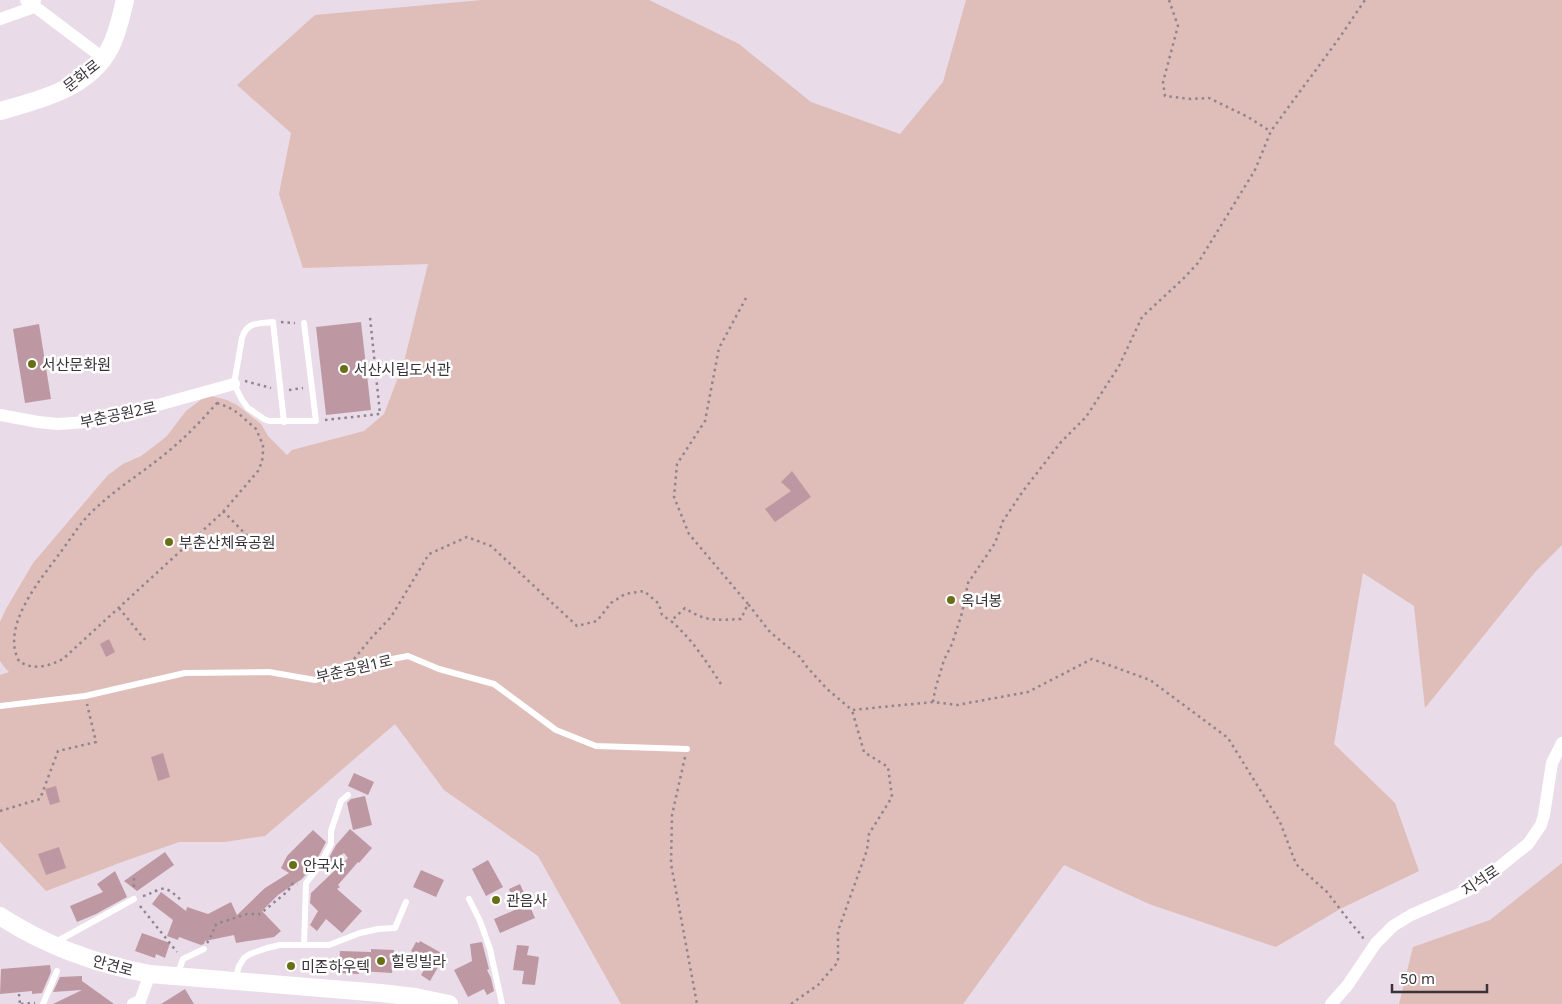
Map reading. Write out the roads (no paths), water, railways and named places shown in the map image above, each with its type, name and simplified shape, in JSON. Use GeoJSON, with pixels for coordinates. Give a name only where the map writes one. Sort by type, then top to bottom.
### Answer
{"type":"FeatureCollection","features":[{"type":"Feature","properties":{"kind":"street","name":"문화로"},"geometry":{"type":"LineString","coordinates":[[0,111],[44,99],[62,91],[87,74],[109,50],[125,0]]}},
{"type":"Feature","properties":{"kind":"street"},"geometry":{"type":"LineString","coordinates":[[0,19],[32,2],[103,58]]}},
{"type":"Feature","properties":{"kind":"street","name":"부춘공원2로"},"geometry":{"type":"LineString","coordinates":[[0,415],[58,424],[87,422],[118,416],[234,384]]}},
{"type":"Feature","properties":{"kind":"street","name":"지석로"},"geometry":{"type":"LineString","coordinates":[[1331,1004],[1347,986],[1376,943],[1393,926],[1412,915],[1473,888],[1528,844],[1541,825],[1552,763],[1562,743]]}},
{"type":"Feature","properties":{"kind":"street","name":"안견로"},"geometry":{"type":"LineString","coordinates":[[0,916],[18,928],[51,944],[92,961],[124,970],[235,982],[381,993],[449,1004]]}},
{"type":"Feature","properties":{"kind":"street"},"geometry":{"type":"LineString","coordinates":[[139,1003],[150,974]]}},
{"type":"Feature","properties":{"kind":"lane"},"geometry":{"type":"LineString","coordinates":[[284,422],[274,322],[254,324],[244,331],[234,384],[248,408],[264,420],[284,422],[316,421],[304,323]]}},
{"type":"Feature","properties":{"kind":"lane","name":"부춘공원1로"},"geometry":{"type":"LineString","coordinates":[[0,706],[85,696],[184,673],[269,672],[315,680],[408,656],[439,669],[494,684],[556,730],[596,746],[687,749]]}},
{"type":"Feature","properties":{"kind":"lane"},"geometry":{"type":"LineString","coordinates":[[304,945],[306,883],[318,868],[332,844],[331,831],[341,801],[348,795]]}},
{"type":"Feature","properties":{"kind":"lane"},"geometry":{"type":"LineString","coordinates":[[51,944],[134,898]]}},
{"type":"Feature","properties":{"kind":"lane"},"geometry":{"type":"LineString","coordinates":[[469,899],[488,941],[502,1004]]}},
{"type":"Feature","properties":{"kind":"lane"},"geometry":{"type":"LineString","coordinates":[[235,982],[239,966],[247,956],[275,946],[329,945],[360,933],[395,928],[406,902]]}},
{"type":"Feature","properties":{"kind":"lane"},"geometry":{"type":"LineString","coordinates":[[176,976],[183,959],[204,949]]}},
{"type":"Feature","properties":{"kind":"lane"},"geometry":{"type":"LineString","coordinates":[[43,1004],[57,971]]}},
{"type":"Feature","properties":{"kind":"place","name":"서산문화원"},"geometry":{"type":"Point","coordinates":[32,364]}},
{"type":"Feature","properties":{"kind":"place","name":"서산시립도서관"},"geometry":{"type":"Point","coordinates":[344,369]}},
{"type":"Feature","properties":{"kind":"place","name":"부춘산체육공원"},"geometry":{"type":"Point","coordinates":[169,542]}},
{"type":"Feature","properties":{"kind":"place","name":"옥녀봉"},"geometry":{"type":"Point","coordinates":[951,600]}},
{"type":"Feature","properties":{"kind":"place","name":"안국사"},"geometry":{"type":"Point","coordinates":[293,865]}},
{"type":"Feature","properties":{"kind":"place","name":"관음사"},"geometry":{"type":"Point","coordinates":[496,900]}},
{"type":"Feature","properties":{"kind":"place","name":"힐링빌라"},"geometry":{"type":"Point","coordinates":[381,961]}},
{"type":"Feature","properties":{"kind":"place","name":"미존하우텍"},"geometry":{"type":"Point","coordinates":[291,966]}}]}
